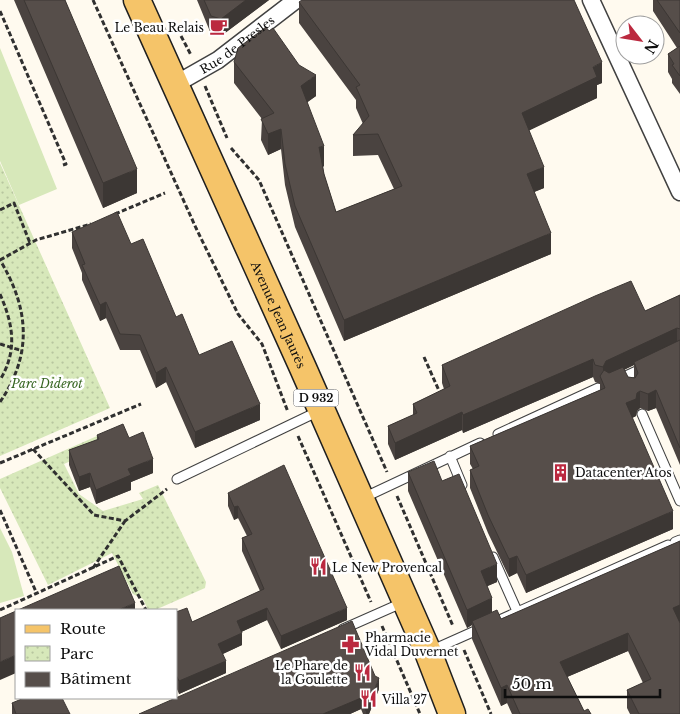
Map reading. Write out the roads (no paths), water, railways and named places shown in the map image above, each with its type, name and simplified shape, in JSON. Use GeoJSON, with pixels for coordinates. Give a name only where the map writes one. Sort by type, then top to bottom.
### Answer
{"type":"FeatureCollection","features":[{"type":"Feature","properties":{"kind":"main road","name":"Avenue Jean Jaurès"},"geometry":{"type":"LineString","coordinates":[[137,0],[174,86],[215,168],[404,602],[428,652],[452,714]]}},
{"type":"Feature","properties":{"kind":"street","name":"Rue de Presles"},"geometry":{"type":"LineString","coordinates":[[174,86],[218,60],[296,0]]}},
{"type":"Feature","properties":{"kind":"street"},"geometry":{"type":"LineString","coordinates":[[590,0],[680,192]]}},
{"type":"Feature","properties":{"kind":"lane"},"geometry":{"type":"LineString","coordinates":[[609,384],[628,379],[653,364]]}},
{"type":"Feature","properties":{"kind":"lane"},"geometry":{"type":"LineString","coordinates":[[360,499],[598,388]]}},
{"type":"Feature","properties":{"kind":"lane"},"geometry":{"type":"LineString","coordinates":[[177,479],[321,410]]}},
{"type":"Feature","properties":{"kind":"lane"},"geometry":{"type":"LineString","coordinates":[[642,414],[680,501]]}},
{"type":"Feature","properties":{"kind":"lane"},"geometry":{"type":"LineString","coordinates":[[450,456],[468,498]]}},
{"type":"Feature","properties":{"kind":"lane"},"geometry":{"type":"LineString","coordinates":[[428,652],[458,637],[674,543]]}},
{"type":"Feature","properties":{"kind":"lane"},"geometry":{"type":"LineString","coordinates":[[488,546],[517,612]]}},
{"type":"Feature","properties":{"kind":"lane"},"geometry":{"type":"LineString","coordinates":[[337,632],[404,602]]}},
{"type":"Feature","properties":{"kind":"place","name":"Le Beau Relais"},"geometry":{"type":"Point","coordinates":[218,27]}},
{"type":"Feature","properties":{"kind":"place","name":"Datacenter Atos"},"geometry":{"type":"Point","coordinates":[561,472]}},
{"type":"Feature","properties":{"kind":"place","name":"Le New Provencal"},"geometry":{"type":"Point","coordinates":[318,567]}},
{"type":"Feature","properties":{"kind":"place","name":"Pharmacie Vidal Duvernet"},"geometry":{"type":"Point","coordinates":[351,644]}},
{"type":"Feature","properties":{"kind":"place","name":"Le Phare de la Goulette"},"geometry":{"type":"Point","coordinates":[362,672]}},
{"type":"Feature","properties":{"kind":"place","name":"Villa 27"},"geometry":{"type":"Point","coordinates":[368,699]}},
{"type":"Feature","properties":{"kind":"park label","name":"Parc Diderot"},"geometry":{"type":"Point","coordinates":[47,383]}}]}
